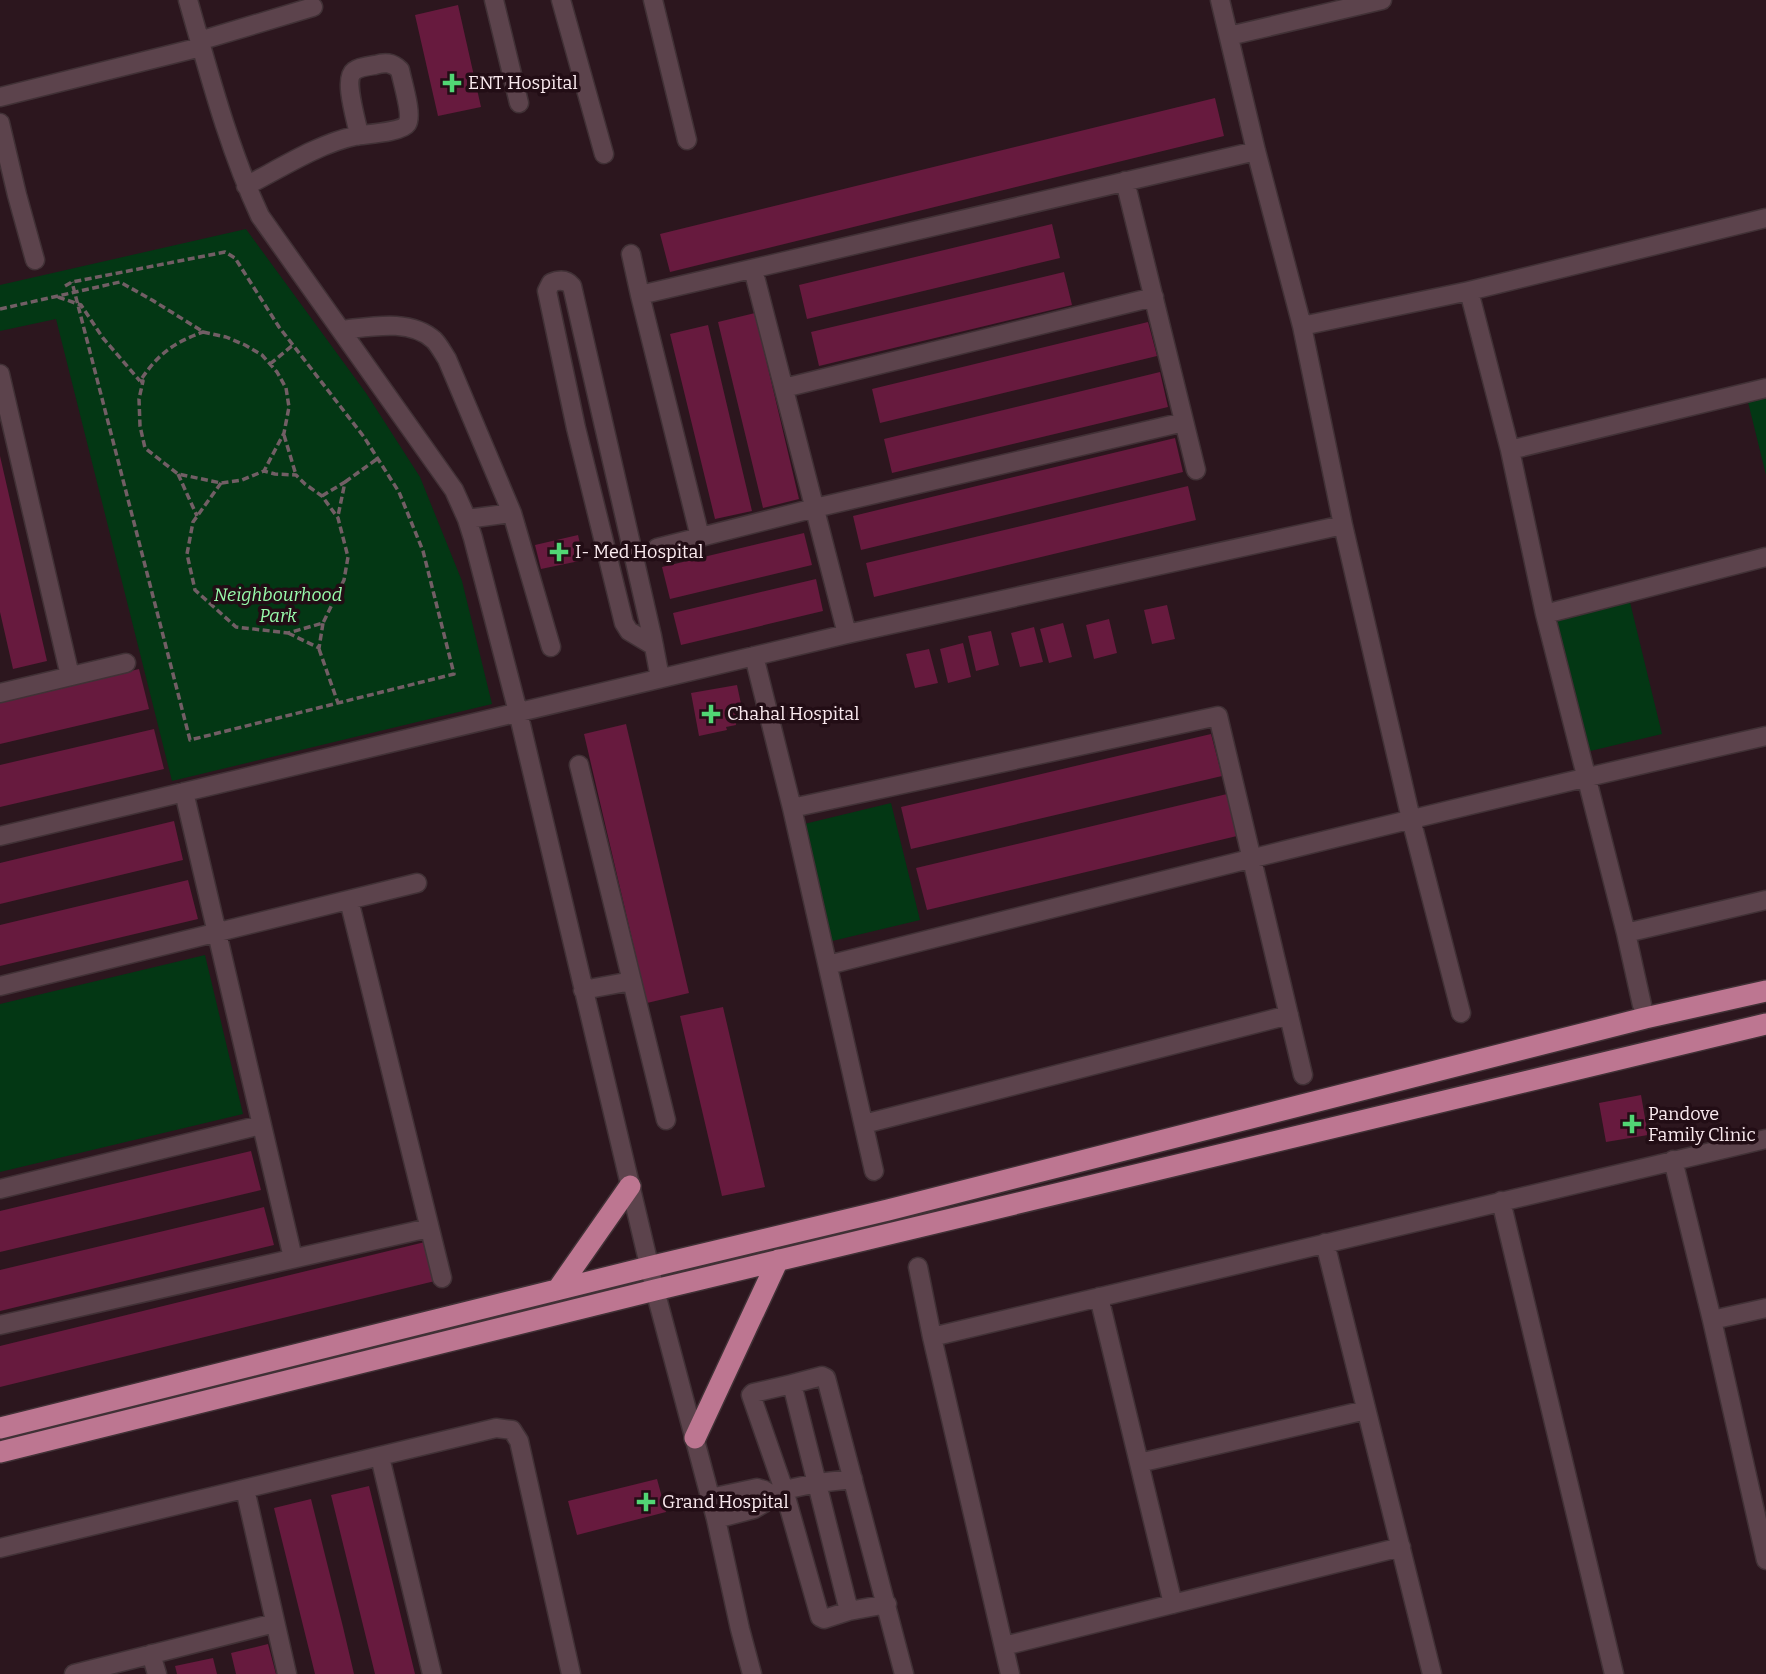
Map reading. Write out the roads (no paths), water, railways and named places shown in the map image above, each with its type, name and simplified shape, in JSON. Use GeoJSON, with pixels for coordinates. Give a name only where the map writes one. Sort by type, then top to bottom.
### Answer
{"type":"FeatureCollection","features":[{"type":"Feature","properties":{"kind":"main road"},"geometry":{"type":"LineString","coordinates":[[0,1428],[888,1210],[1605,1028],[1766,991]]}},
{"type":"Feature","properties":{"kind":"main road"},"geometry":{"type":"LineString","coordinates":[[0,1452],[654,1290],[1766,1024]]}},
{"type":"Feature","properties":{"kind":"main road"},"geometry":{"type":"LineString","coordinates":[[558,1289],[630,1186]]}},
{"type":"Feature","properties":{"kind":"main road"},"geometry":{"type":"LineString","coordinates":[[695,1438],[778,1260]]}},
{"type":"Feature","properties":{"kind":"street"},"geometry":{"type":"LineString","coordinates":[[188,0],[224,123],[246,186],[260,216],[454,490],[467,519],[518,712],[654,1290],[716,1519],[752,1674]]}},
{"type":"Feature","properties":{"kind":"street"},"geometry":{"type":"LineString","coordinates":[[494,0],[519,103]]}},
{"type":"Feature","properties":{"kind":"street"},"geometry":{"type":"LineString","coordinates":[[561,0],[604,154]]}},
{"type":"Feature","properties":{"kind":"street"},"geometry":{"type":"LineString","coordinates":[[653,0],[687,140]]}},
{"type":"Feature","properties":{"kind":"street"},"geometry":{"type":"LineString","coordinates":[[1220,0],[1302,326],[1343,525],[1411,819],[1461,1013]]}},
{"type":"Feature","properties":{"kind":"street"},"geometry":{"type":"LineString","coordinates":[[1229,36],[1382,0]]}},
{"type":"Feature","properties":{"kind":"street"},"geometry":{"type":"LineString","coordinates":[[0,97],[200,44],[313,7]]}},
{"type":"Feature","properties":{"kind":"street"},"geometry":{"type":"LineString","coordinates":[[246,186],[334,142],[406,126],[409,116],[406,97],[400,70],[396,66],[382,63],[352,72],[348,82],[359,135]]}},
{"type":"Feature","properties":{"kind":"street"},"geometry":{"type":"LineString","coordinates":[[0,123],[8,197],[35,260]]}},
{"type":"Feature","properties":{"kind":"street"},"geometry":{"type":"LineString","coordinates":[[640,295],[1256,151]]}},
{"type":"Feature","properties":{"kind":"street"},"geometry":{"type":"LineString","coordinates":[[1125,181],[1196,470]]}},
{"type":"Feature","properties":{"kind":"street"},"geometry":{"type":"LineString","coordinates":[[1302,326],[1469,291],[1766,218]]}},
{"type":"Feature","properties":{"kind":"street"},"geometry":{"type":"LineString","coordinates":[[631,254],[700,537]]}},
{"type":"Feature","properties":{"kind":"street"},"geometry":{"type":"LineString","coordinates":[[753,269],[847,634]]}},
{"type":"Feature","properties":{"kind":"street"},"geometry":{"type":"LineString","coordinates":[[653,646],[629,631],[624,623],[576,428],[547,291],[551,283],[558,281],[565,281],[572,286],[653,646],[660,678]]}},
{"type":"Feature","properties":{"kind":"street"},"geometry":{"type":"LineString","coordinates":[[1469,291],[1510,450],[1545,614],[1642,1005]]}},
{"type":"Feature","properties":{"kind":"street"},"geometry":{"type":"LineString","coordinates":[[784,387],[1154,297]]}},
{"type":"Feature","properties":{"kind":"street"},"geometry":{"type":"LineString","coordinates":[[341,330],[387,326],[420,330],[435,341],[447,359],[512,513],[551,647]]}},
{"type":"Feature","properties":{"kind":"street"},"geometry":{"type":"LineString","coordinates":[[0,374],[3,405],[70,676]]}},
{"type":"Feature","properties":{"kind":"street"},"geometry":{"type":"LineString","coordinates":[[1510,450],[1766,388]]}},
{"type":"Feature","properties":{"kind":"street"},"geometry":{"type":"LineString","coordinates":[[657,548],[815,508],[1184,422]]}},
{"type":"Feature","properties":{"kind":"street"},"geometry":{"type":"LineString","coordinates":[[467,519],[512,513]]}},
{"type":"Feature","properties":{"kind":"street"},"geometry":{"type":"LineString","coordinates":[[0,836],[847,634],[1343,525]]}},
{"type":"Feature","properties":{"kind":"street"},"geometry":{"type":"LineString","coordinates":[[1545,614],[1766,557]]}},
{"type":"Feature","properties":{"kind":"street"},"geometry":{"type":"LineString","coordinates":[[754,656],[792,808],[874,1171]]}},
{"type":"Feature","properties":{"kind":"street"},"geometry":{"type":"LineString","coordinates":[[0,693],[126,663]]}},
{"type":"Feature","properties":{"kind":"street"},"geometry":{"type":"LineString","coordinates":[[792,808],[1218,716],[1303,1075]]}},
{"type":"Feature","properties":{"kind":"street"},"geometry":{"type":"LineString","coordinates":[[828,965],[1411,819],[1766,736]]}},
{"type":"Feature","properties":{"kind":"street"},"geometry":{"type":"LineString","coordinates":[[579,765],[666,1120]]}},
{"type":"Feature","properties":{"kind":"street"},"geometry":{"type":"LineString","coordinates":[[184,792],[293,1258]]}},
{"type":"Feature","properties":{"kind":"street"},"geometry":{"type":"LineString","coordinates":[[0,986],[417,883]]}},
{"type":"Feature","properties":{"kind":"street"},"geometry":{"type":"LineString","coordinates":[[349,900],[442,1278]]}},
{"type":"Feature","properties":{"kind":"street"},"geometry":{"type":"LineString","coordinates":[[1626,933],[1766,900]]}},
{"type":"Feature","properties":{"kind":"street"},"geometry":{"type":"LineString","coordinates":[[583,990],[632,981]]}},
{"type":"Feature","properties":{"kind":"street"},"geometry":{"type":"LineString","coordinates":[[864,1124],[1289,1015]]}},
{"type":"Feature","properties":{"kind":"street"},"geometry":{"type":"LineString","coordinates":[[0,1189],[261,1125]]}},
{"type":"Feature","properties":{"kind":"street"},"geometry":{"type":"LineString","coordinates":[[932,1337],[1766,1139]]}},
{"type":"Feature","properties":{"kind":"street"},"geometry":{"type":"LineString","coordinates":[[1673,1160],[1712,1320],[1757,1483],[1766,1560]]}},
{"type":"Feature","properties":{"kind":"street"},"geometry":{"type":"LineString","coordinates":[[1501,1201],[1610,1673]]}},
{"type":"Feature","properties":{"kind":"street"},"geometry":{"type":"LineString","coordinates":[[0,1325],[429,1228]]}},
{"type":"Feature","properties":{"kind":"street"},"geometry":{"type":"LineString","coordinates":[[1325,1243],[1432,1674]]}},
{"type":"Feature","properties":{"kind":"street"},"geometry":{"type":"LineString","coordinates":[[918,1267],[1010,1674]]}},
{"type":"Feature","properties":{"kind":"street"},"geometry":{"type":"LineString","coordinates":[[1099,1297],[1173,1604]]}},
{"type":"Feature","properties":{"kind":"street"},"geometry":{"type":"LineString","coordinates":[[1712,1320],[1766,1308]]}},
{"type":"Feature","properties":{"kind":"street"},"geometry":{"type":"LineString","coordinates":[[887,1604],[824,1619],[820,1617],[777,1492],[751,1395],[753,1393],[822,1376],[826,1378],[887,1604],[904,1674]]}},
{"type":"Feature","properties":{"kind":"street"},"geometry":{"type":"LineString","coordinates":[[792,1384],[849,1611]]}},
{"type":"Feature","properties":{"kind":"street"},"geometry":{"type":"LineString","coordinates":[[1139,1463],[1366,1410]]}},
{"type":"Feature","properties":{"kind":"street"},"geometry":{"type":"LineString","coordinates":[[0,1548],[496,1428],[512,1430],[520,1441],[571,1674]]}},
{"type":"Feature","properties":{"kind":"street"},"geometry":{"type":"LineString","coordinates":[[380,1457],[432,1674]]}},
{"type":"Feature","properties":{"kind":"street"},"geometry":{"type":"LineString","coordinates":[[710,1498],[757,1488],[777,1492],[817,1483],[853,1479]]}},
{"type":"Feature","properties":{"kind":"street"},"geometry":{"type":"LineString","coordinates":[[245,1489],[288,1674]]}},
{"type":"Feature","properties":{"kind":"street"},"geometry":{"type":"LineString","coordinates":[[716,1519],[754,1509],[777,1492]]}},
{"type":"Feature","properties":{"kind":"street"},"geometry":{"type":"LineString","coordinates":[[1004,1646],[1401,1547]]}},
{"type":"Feature","properties":{"kind":"street"},"geometry":{"type":"LineString","coordinates":[[74,1674],[275,1623]]}},
{"type":"Feature","properties":{"kind":"street"},"geometry":{"type":"LineString","coordinates":[[152,1654],[157,1674]]}},
{"type":"Feature","properties":{"kind":"place","name":"ENT Hospital"},"geometry":{"type":"Point","coordinates":[452,83]}},
{"type":"Feature","properties":{"kind":"place","name":"I- Med Hospital"},"geometry":{"type":"Point","coordinates":[559,552]}},
{"type":"Feature","properties":{"kind":"place","name":"Chahal Hospital"},"geometry":{"type":"Point","coordinates":[711,714]}},
{"type":"Feature","properties":{"kind":"place","name":"Pandove Family Clinic"},"geometry":{"type":"Point","coordinates":[1632,1124]}},
{"type":"Feature","properties":{"kind":"place","name":"Grand Hospital"},"geometry":{"type":"Point","coordinates":[646,1502]}},
{"type":"Feature","properties":{"kind":"park label","name":"Neighbourhood Park"},"geometry":{"type":"Point","coordinates":[278,605]}}]}
